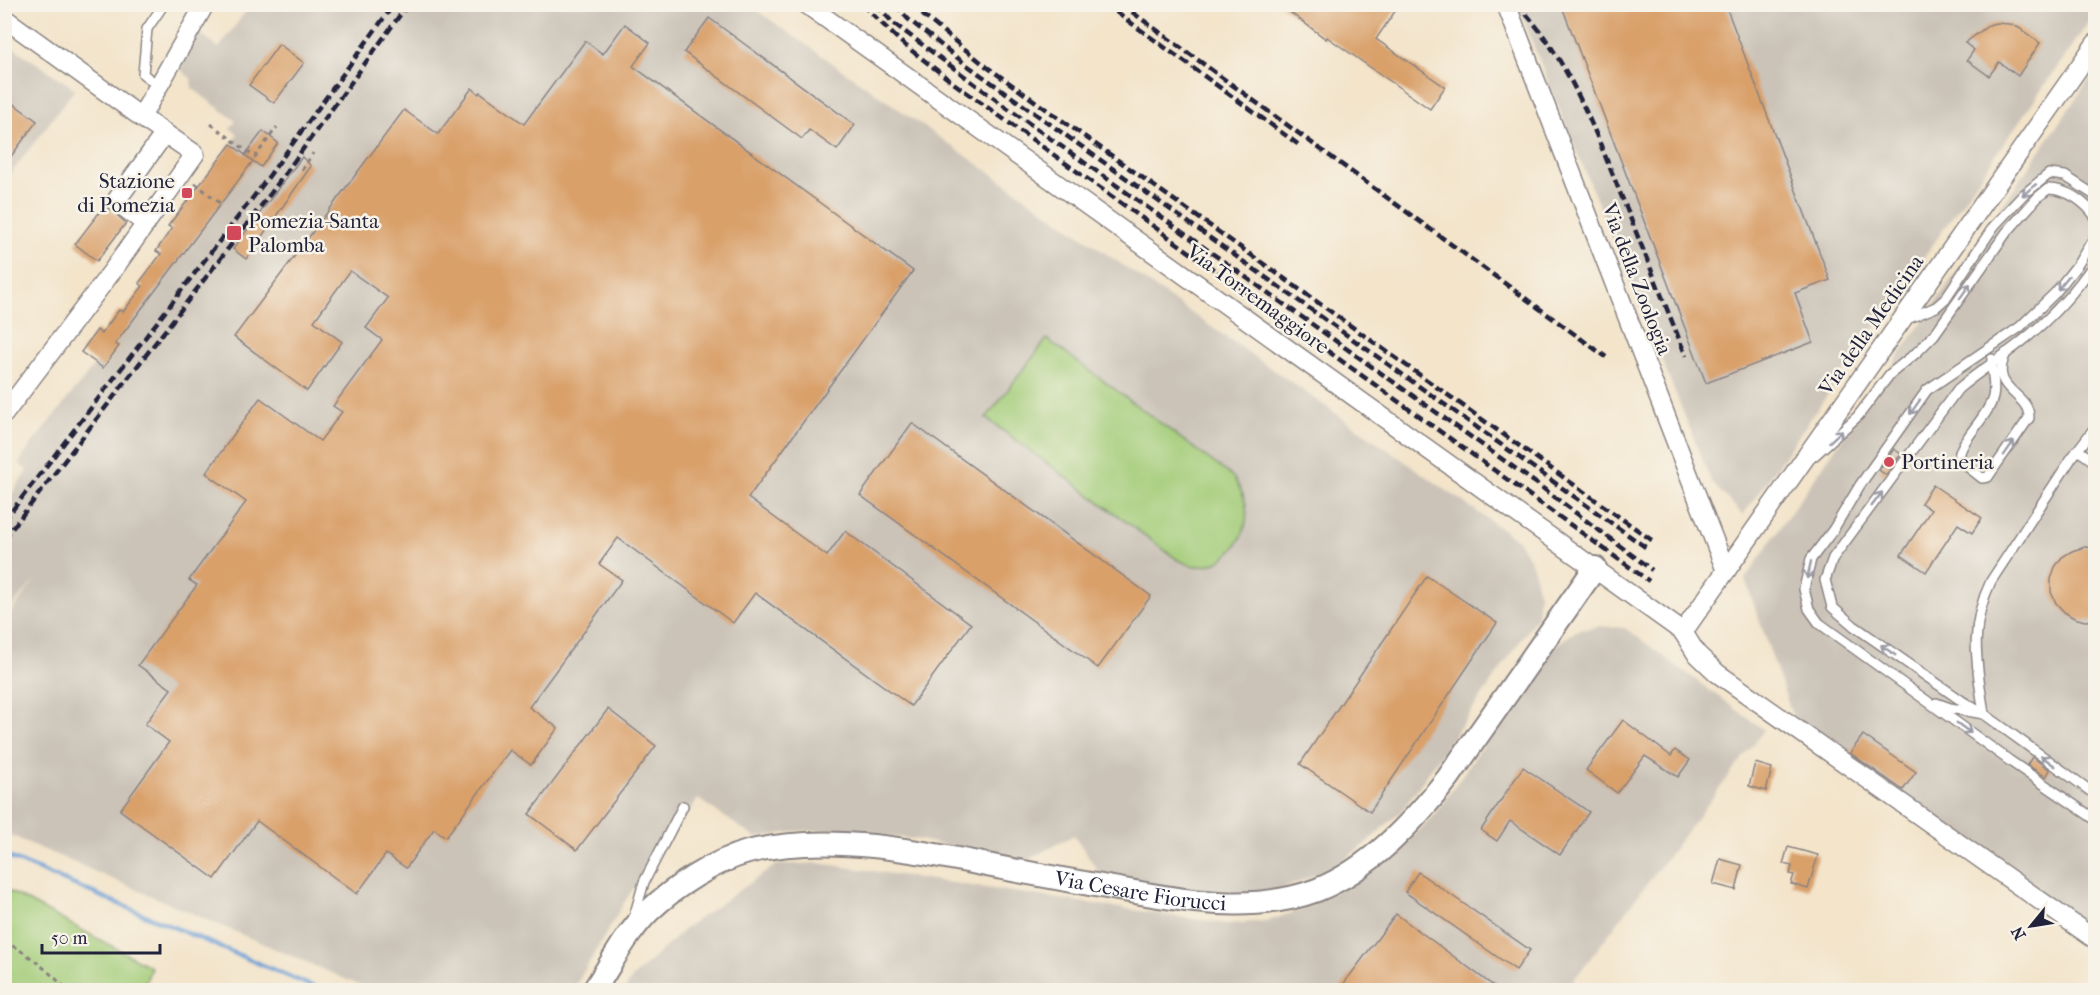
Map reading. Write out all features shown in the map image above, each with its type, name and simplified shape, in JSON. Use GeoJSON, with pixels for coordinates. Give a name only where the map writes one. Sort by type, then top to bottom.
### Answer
{"type":"FeatureCollection","features":[{"type":"Feature","properties":{"kind":"street"},"geometry":{"type":"LineString","coordinates":[[141,117],[205,4]]}},
{"type":"Feature","properties":{"kind":"street","name":"Via Torremaggiore"},"geometry":{"type":"LineString","coordinates":[[806,4],[1595,568],[1683,632],[1696,653],[1717,673],[2096,940]]}},
{"type":"Feature","properties":{"kind":"street","name":"Via della Zoologia"},"geometry":{"type":"LineString","coordinates":[[1506,4],[1726,571]]}},
{"type":"Feature","properties":{"kind":"street"},"geometry":{"type":"LineString","coordinates":[[4,18],[195,154],[146,224],[4,414]]}},
{"type":"Feature","properties":{"kind":"street","name":"Via della Medicina"},"geometry":{"type":"LineString","coordinates":[[1683,632],[2096,43]]}},
{"type":"Feature","properties":{"kind":"street"},"geometry":{"type":"LineString","coordinates":[[146,224],[116,201],[165,133]]}},
{"type":"Feature","properties":{"kind":"street","name":"Via Cesare Fiorucci"},"geometry":{"type":"LineString","coordinates":[[594,990],[628,937],[648,913],[666,897],[705,871],[746,853],[781,847],[878,846],[1165,898],[1223,904],[1275,901],[1318,890],[1381,850],[1427,805],[1595,568]]}},
{"type":"Feature","properties":{"kind":"lane"},"geometry":{"type":"LineString","coordinates":[[159,86],[142,74],[147,29],[164,4]]}},
{"type":"Feature","properties":{"kind":"lane"},"geometry":{"type":"LineString","coordinates":[[1900,322],[1936,307],[1945,299],[1994,226],[2023,195],[2049,174],[2065,176],[2096,198]]}},
{"type":"Feature","properties":{"kind":"lane"},"geometry":{"type":"LineString","coordinates":[[1793,475],[1858,416],[1890,374],[1934,335],[2006,233],[2038,197],[2048,189],[2059,189],[2073,196],[2096,218]]}},
{"type":"Feature","properties":{"kind":"lane"},"geometry":{"type":"LineString","coordinates":[[2096,234],[2078,264],[2055,293],[2020,327],[1927,390],[1811,559],[1804,589],[1809,609],[1819,623],[2096,820]]}},
{"type":"Feature","properties":{"kind":"lane"},"geometry":{"type":"LineString","coordinates":[[2096,261],[2081,283],[2022,342],[1958,389],[1833,558],[1825,580],[1832,607],[1854,626],[1984,714],[2096,795]]}},
{"type":"Feature","properties":{"kind":"lane"},"geometry":{"type":"LineString","coordinates":[[2003,339],[1995,349],[1991,363],[1994,372],[1993,398],[1980,423],[1959,453],[1959,460],[1982,478],[1988,477],[2030,418],[2030,411],[2004,382],[2001,364],[2006,353]]}},
{"type":"Feature","properties":{"kind":"lane"},"geometry":{"type":"LineString","coordinates":[[1993,398],[2002,392],[2022,401]]}},
{"type":"Feature","properties":{"kind":"lane"},"geometry":{"type":"LineString","coordinates":[[1984,714],[1975,651],[1977,617],[1983,598],[1991,581],[2096,426]]}},
{"type":"Feature","properties":{"kind":"lane"},"geometry":{"type":"LineString","coordinates":[[2078,450],[2096,463]]}},
{"type":"Feature","properties":{"kind":"lane"},"geometry":{"type":"LineString","coordinates":[[1910,689],[1927,700],[1950,708],[1984,714]]}},
{"type":"Feature","properties":{"kind":"lane"},"geometry":{"type":"LineString","coordinates":[[628,937],[644,882],[683,806]]}},
{"type":"Feature","properties":{"kind":"path"},"geometry":{"type":"LineString","coordinates":[[211,124],[255,158],[277,127]]}},
{"type":"Feature","properties":{"kind":"path"},"geometry":{"type":"LineString","coordinates":[[302,170],[313,153]]}},
{"type":"Feature","properties":{"kind":"path"},"geometry":{"type":"LineString","coordinates":[[182,172],[221,204]]}},
{"type":"Feature","properties":{"kind":"path"},"geometry":{"type":"LineString","coordinates":[[4,942],[21,949],[35,959],[68,990]]}},
{"type":"Feature","properties":{"kind":"shaded area"},"geometry":{"type":"Polygon","coordinates":[[[251,4],[749,5],[1519,541],[1533,566],[1539,594],[1537,617],[1403,809],[1367,843],[1334,867],[1279,891],[1232,895],[1164,890],[1100,874],[1074,835],[1025,861],[920,840],[836,830],[796,831],[756,838],[698,799],[625,901],[573,990],[371,990],[5,833],[5,620],[38,576],[5,615],[5,504],[27,471],[19,463],[32,444],[96,363],[103,368],[119,347],[115,343],[190,242],[168,226],[238,134],[230,128],[236,121],[192,88],[191,78],[182,71],[183,52],[196,30],[219,48],[251,4]]]}},
{"type":"Feature","properties":{"kind":"shaded area"},"geometry":{"type":"Polygon","coordinates":[[[2095,4],[2096,12],[1743,515],[1712,483],[1517,5],[2095,4]]]}},
{"type":"Feature","properties":{"kind":"shaded area"},"geometry":{"type":"Polygon","coordinates":[[[5,42],[75,89],[5,181],[5,42]]]}},
{"type":"Feature","properties":{"kind":"shaded area"},"geometry":{"type":"Polygon","coordinates":[[[2095,71],[2095,933],[1795,723],[1745,579],[2095,71]]]}},
{"type":"Feature","properties":{"kind":"shaded area"},"geometry":{"type":"Polygon","coordinates":[[[1600,626],[1625,628],[1764,730],[1566,990],[624,990],[632,978],[688,926],[776,865],[818,863],[1227,924],[1267,921],[1301,910],[1340,889],[1397,853],[1434,815],[1552,648],[1576,631],[1600,626]]]}},
{"type":"Feature","properties":{"kind":"green space"},"geometry":{"type":"Polygon","coordinates":[[[1047,339],[1233,477],[1244,498],[1246,522],[1243,534],[1229,554],[1208,565],[1195,566],[1178,560],[986,418],[1047,339]]]}},
{"type":"Feature","properties":{"kind":"green space"},"geometry":{"type":"Polygon","coordinates":[[[5,889],[151,967],[143,990],[5,990],[5,889]]]}},
{"type":"Feature","properties":{"kind":"building"},"geometry":{"type":"Polygon","coordinates":[[[1279,4],[1400,4],[1376,39],[1445,87],[1430,109],[1327,37],[1326,39],[1279,4]]]}},
{"type":"Feature","properties":{"kind":"building"},"geometry":{"type":"Polygon","coordinates":[[[1561,4],[1725,4],[1830,280],[1795,293],[1813,342],[1706,383],[1561,4]]]}},
{"type":"Feature","properties":{"kind":"building"},"geometry":{"type":"Polygon","coordinates":[[[709,18],[855,125],[837,150],[809,130],[802,139],[684,52],[709,18]]]}},
{"type":"Feature","properties":{"kind":"building"},"geometry":{"type":"Polygon","coordinates":[[[1995,23],[2010,24],[2019,28],[2040,43],[2018,76],[1999,62],[1989,76],[1967,60],[1974,50],[1965,43],[1995,23]]]}},
{"type":"Feature","properties":{"kind":"building"},"geometry":{"type":"Polygon","coordinates":[[[625,24],[650,43],[633,66],[913,271],[748,498],[827,556],[845,531],[971,624],[911,706],[755,593],[733,623],[618,538],[599,564],[622,580],[529,707],[558,728],[531,765],[510,750],[446,837],[434,829],[406,868],[386,854],[357,894],[257,821],[215,879],[120,810],[169,742],[145,724],[171,689],[138,665],[197,585],[189,580],[246,502],[206,473],[260,398],[320,441],[342,412],[333,406],[382,340],[366,328],[388,298],[350,271],[314,321],[342,342],[307,391],[234,337],[404,110],[438,134],[472,88],[524,124],[585,41],[603,54],[625,24]]]}},
{"type":"Feature","properties":{"kind":"building"},"geometry":{"type":"Polygon","coordinates":[[[279,44],[304,63],[274,103],[249,85],[279,44]]]}},
{"type":"Feature","properties":{"kind":"building"},"geometry":{"type":"Polygon","coordinates":[[[4,97],[37,121],[4,166],[4,97]]]}},
{"type":"Feature","properties":{"kind":"building"},"geometry":{"type":"Polygon","coordinates":[[[263,131],[278,143],[261,167],[245,155],[263,131]]]}},
{"type":"Feature","properties":{"kind":"building"},"geometry":{"type":"Polygon","coordinates":[[[231,144],[253,161],[115,344],[119,346],[103,368],[81,352],[97,330],[101,334],[119,310],[123,312],[143,286],[139,283],[161,254],[156,251],[172,228],[168,226],[231,144]]]}},
{"type":"Feature","properties":{"kind":"building"},"geometry":{"type":"Polygon","coordinates":[[[302,157],[311,166],[246,259],[233,249],[302,157]]]}},
{"type":"Feature","properties":{"kind":"building"},"geometry":{"type":"Polygon","coordinates":[[[105,205],[126,223],[97,261],[75,244],[105,205]]]}},
{"type":"Feature","properties":{"kind":"building"},"geometry":{"type":"Polygon","coordinates":[[[912,423],[1151,596],[1098,668],[860,495],[912,423]]]}},
{"type":"Feature","properties":{"kind":"building"},"geometry":{"type":"Polygon","coordinates":[[[1894,449],[1901,454],[1886,475],[1879,470],[1894,449]]]}},
{"type":"Feature","properties":{"kind":"building"},"geometry":{"type":"Polygon","coordinates":[[[1933,485],[1982,518],[1972,533],[1958,524],[1926,572],[1901,555],[1931,510],[1921,503],[1933,485]]]}},
{"type":"Feature","properties":{"kind":"building"},"geometry":{"type":"Polygon","coordinates":[[[2084,547],[2096,548],[2096,620],[2085,621],[2064,612],[2056,603],[2051,592],[2051,579],[2062,557],[2084,547]]]}},
{"type":"Feature","properties":{"kind":"building"},"geometry":{"type":"Polygon","coordinates":[[[1427,576],[1497,623],[1370,812],[1300,764],[1427,576]]]}},
{"type":"Feature","properties":{"kind":"building"},"geometry":{"type":"Polygon","coordinates":[[[608,709],[656,746],[577,850],[529,814],[608,709]]]}},
{"type":"Feature","properties":{"kind":"building"},"geometry":{"type":"Polygon","coordinates":[[[1623,720],[1671,756],[1675,750],[1690,760],[1678,777],[1645,756],[1617,793],[1586,770],[1623,720]]]}},
{"type":"Feature","properties":{"kind":"building"},"geometry":{"type":"Polygon","coordinates":[[[1863,735],[1916,772],[1903,790],[1850,753],[1863,735]]]}},
{"type":"Feature","properties":{"kind":"building"},"geometry":{"type":"Polygon","coordinates":[[[2032,757],[2050,770],[2046,777],[2027,765],[2032,757]]]}},
{"type":"Feature","properties":{"kind":"building"},"geometry":{"type":"Polygon","coordinates":[[[1755,763],[1772,768],[1766,791],[1749,786],[1755,763]]]}},
{"type":"Feature","properties":{"kind":"building"},"geometry":{"type":"Polygon","coordinates":[[[1523,767],[1589,812],[1560,855],[1510,821],[1497,841],[1481,830],[1523,767]]]}},
{"type":"Feature","properties":{"kind":"building"},"geometry":{"type":"Polygon","coordinates":[[[1788,847],[1818,855],[1808,889],[1791,884],[1794,875],[1790,874],[1792,866],[1783,864],[1788,847]]]}},
{"type":"Feature","properties":{"kind":"building"},"geometry":{"type":"Polygon","coordinates":[[[1720,859],[1742,865],[1736,890],[1713,884],[1720,859]]]}},
{"type":"Feature","properties":{"kind":"building"},"geometry":{"type":"Polygon","coordinates":[[[1418,872],[1530,950],[1516,970],[1405,892],[1418,872]]]}},
{"type":"Feature","properties":{"kind":"building"},"geometry":{"type":"Polygon","coordinates":[[[1396,914],[1499,990],[1339,990],[1396,914]]]}},
{"type":"Feature","properties":{"kind":"waterway"},"geometry":{"type":"LineString","coordinates":[[4,855],[321,990]]}},
{"type":"Feature","properties":{"kind":"railway"},"geometry":{"type":"LineString","coordinates":[[4,521],[261,187],[394,4]]}},
{"type":"Feature","properties":{"kind":"railway"},"geometry":{"type":"LineString","coordinates":[[4,539],[271,193],[408,4]]}},
{"type":"Feature","properties":{"kind":"railway"},"geometry":{"type":"LineString","coordinates":[[862,4],[902,43],[952,82],[1649,581]]}},
{"type":"Feature","properties":{"kind":"railway"},"geometry":{"type":"LineString","coordinates":[[876,4],[892,22],[999,102],[1540,486],[1652,570]]}},
{"type":"Feature","properties":{"kind":"railway"},"geometry":{"type":"LineString","coordinates":[[895,4],[908,19],[964,63],[1648,549]]}},
{"type":"Feature","properties":{"kind":"railway"},"geometry":{"type":"LineString","coordinates":[[913,4],[925,17],[987,67],[1653,541]]}},
{"type":"Feature","properties":{"kind":"railway"},"geometry":{"type":"LineString","coordinates":[[1105,4],[1299,145]]}},
{"type":"Feature","properties":{"kind":"railway"},"geometry":{"type":"LineString","coordinates":[[1121,4],[1606,357]]}},
{"type":"Feature","properties":{"kind":"railway"},"geometry":{"type":"LineString","coordinates":[[1517,4],[1551,47],[1578,95],[1601,145],[1686,356]]}},
{"type":"Feature","properties":{"kind":"place","name":"Stazione di Pomezia"},"geometry":{"type":"Point","coordinates":[187,193]}},
{"type":"Feature","properties":{"kind":"place","name":"Pomezia-Santa Palomba"},"geometry":{"type":"Point","coordinates":[234,233]}},
{"type":"Feature","properties":{"kind":"place","name":"Portineria"},"geometry":{"type":"Point","coordinates":[1889,462]}}]}
